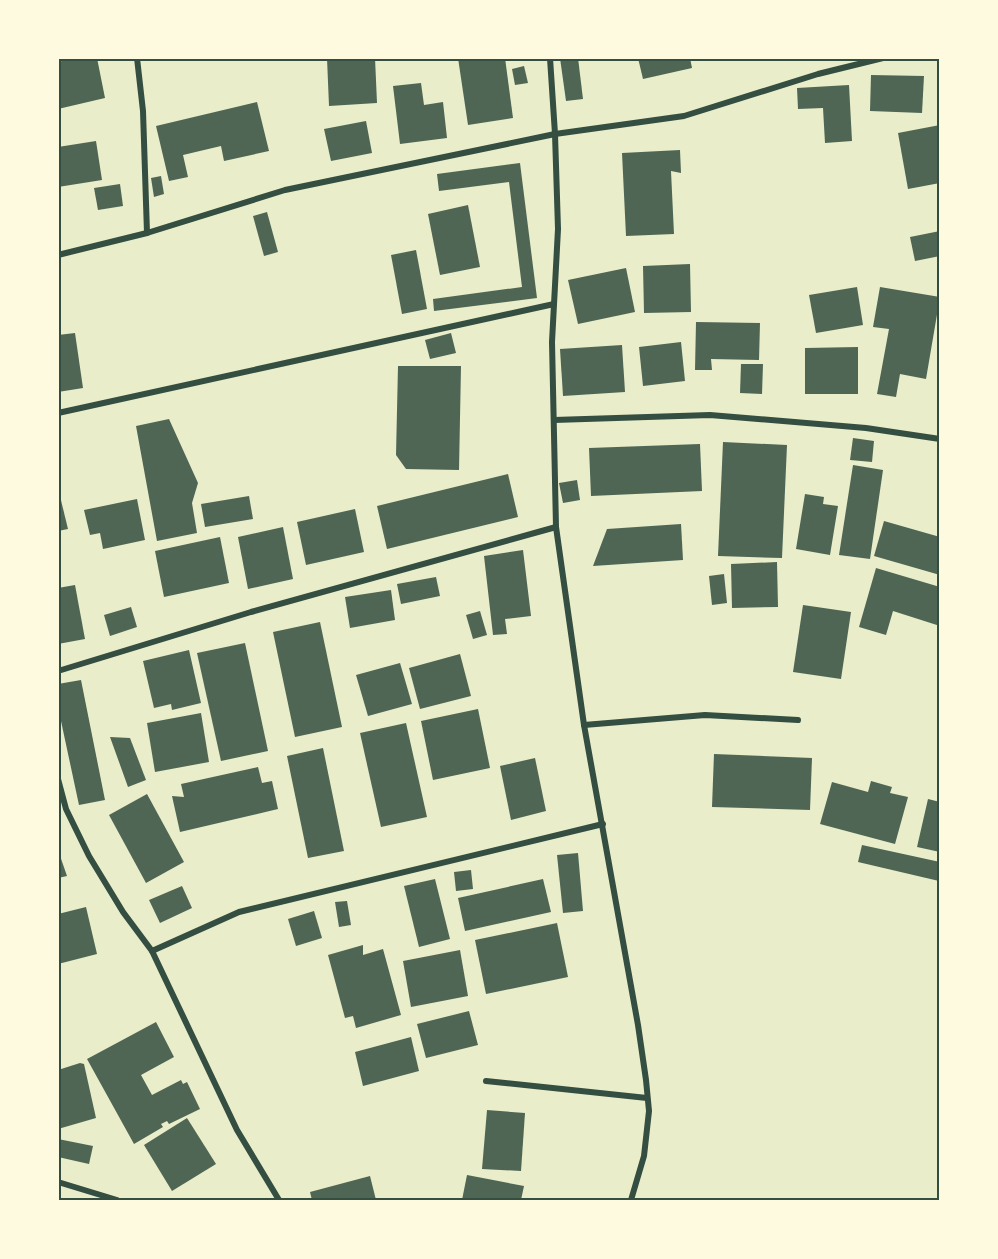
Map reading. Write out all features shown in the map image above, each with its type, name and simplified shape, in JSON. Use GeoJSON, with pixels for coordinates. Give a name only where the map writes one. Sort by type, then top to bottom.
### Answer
{"type":"FeatureCollection","features":[{"type":"Feature","properties":{"kind":"street"},"geometry":{"type":"LineString","coordinates":[[137,58],[143,111],[147,233]]}},
{"type":"Feature","properties":{"kind":"street"},"geometry":{"type":"LineString","coordinates":[[550,58],[558,229],[552,342],[556,527],[584,725],[638,1025],[649,1111],[644,1156],[632,1200]]}},
{"type":"Feature","properties":{"kind":"street"},"geometry":{"type":"LineString","coordinates":[[58,255],[147,233],[285,190],[555,134],[684,116],[818,74],[883,58]]}},
{"type":"Feature","properties":{"kind":"street"},"geometry":{"type":"LineString","coordinates":[[58,413],[554,304]]}},
{"type":"Feature","properties":{"kind":"street"},"geometry":{"type":"LineString","coordinates":[[554,420],[710,415],[866,428],[939,439]]}},
{"type":"Feature","properties":{"kind":"street"},"geometry":{"type":"LineString","coordinates":[[58,671],[252,612],[556,527]]}},
{"type":"Feature","properties":{"kind":"street"},"geometry":{"type":"LineString","coordinates":[[584,725],[705,715],[798,720]]}},
{"type":"Feature","properties":{"kind":"street"},"geometry":{"type":"LineString","coordinates":[[58,779],[66,809],[89,856],[123,912],[152,951],[237,1130],[279,1200]]}},
{"type":"Feature","properties":{"kind":"street"},"geometry":{"type":"LineString","coordinates":[[152,951],[238,912],[603,825]]}},
{"type":"Feature","properties":{"kind":"street"},"geometry":{"type":"LineString","coordinates":[[486,1081],[647,1098]]}},
{"type":"Feature","properties":{"kind":"street"},"geometry":{"type":"LineString","coordinates":[[58,1182],[117,1200]]}},
{"type":"Feature","properties":{"kind":"building"},"geometry":{"type":"Polygon","coordinates":[[[74,58],[97,58],[105,98],[58,109],[58,62],[74,58]]]}},
{"type":"Feature","properties":{"kind":"building"},"geometry":{"type":"Polygon","coordinates":[[[327,58],[375,58],[377,103],[329,106],[327,58]]]}},
{"type":"Feature","properties":{"kind":"building"},"geometry":{"type":"Polygon","coordinates":[[[458,58],[505,58],[513,118],[468,125],[458,58]]]}},
{"type":"Feature","properties":{"kind":"building"},"geometry":{"type":"Polygon","coordinates":[[[560,58],[578,58],[583,99],[566,101],[560,58]]]}},
{"type":"Feature","properties":{"kind":"building"},"geometry":{"type":"Polygon","coordinates":[[[638,58],[690,58],[692,68],[643,79],[638,58]]]}},
{"type":"Feature","properties":{"kind":"building"},"geometry":{"type":"Polygon","coordinates":[[[524,66],[528,83],[515,85],[512,69],[524,66]]]}},
{"type":"Feature","properties":{"kind":"building"},"geometry":{"type":"Polygon","coordinates":[[[871,75],[924,76],[922,113],[870,111],[871,75]]]}},
{"type":"Feature","properties":{"kind":"building"},"geometry":{"type":"Polygon","coordinates":[[[421,83],[424,105],[443,102],[447,138],[400,144],[393,86],[421,83]]]}},
{"type":"Feature","properties":{"kind":"building"},"geometry":{"type":"Polygon","coordinates":[[[849,85],[852,141],[825,143],[823,108],[798,109],[797,88],[849,85]]]}},
{"type":"Feature","properties":{"kind":"building"},"geometry":{"type":"Polygon","coordinates":[[[257,102],[269,151],[224,161],[221,146],[183,155],[188,177],[169,181],[156,126],[257,102]]]}},
{"type":"Feature","properties":{"kind":"building"},"geometry":{"type":"Polygon","coordinates":[[[366,121],[372,153],[331,161],[324,129],[366,121]]]}},
{"type":"Feature","properties":{"kind":"building"},"geometry":{"type":"Polygon","coordinates":[[[940,125],[940,183],[908,189],[898,133],[940,125]]]}},
{"type":"Feature","properties":{"kind":"building"},"geometry":{"type":"Polygon","coordinates":[[[96,141],[102,180],[58,187],[58,147],[96,141]]]}},
{"type":"Feature","properties":{"kind":"building"},"geometry":{"type":"Polygon","coordinates":[[[680,150],[681,173],[671,171],[674,234],[626,236],[622,153],[680,150]]]}},
{"type":"Feature","properties":{"kind":"building"},"geometry":{"type":"Polygon","coordinates":[[[520,163],[537,298],[434,311],[433,299],[522,287],[509,182],[439,191],[437,174],[520,163]]]}},
{"type":"Feature","properties":{"kind":"building"},"geometry":{"type":"Polygon","coordinates":[[[161,176],[164,194],[154,197],[151,178],[161,176]]]}},
{"type":"Feature","properties":{"kind":"building"},"geometry":{"type":"Polygon","coordinates":[[[120,184],[123,206],[98,210],[94,188],[120,184]]]}},
{"type":"Feature","properties":{"kind":"building"},"geometry":{"type":"Polygon","coordinates":[[[468,205],[480,267],[440,275],[428,214],[468,205]]]}},
{"type":"Feature","properties":{"kind":"building"},"geometry":{"type":"Polygon","coordinates":[[[267,212],[278,252],[264,256],[253,216],[267,212]]]}},
{"type":"Feature","properties":{"kind":"building"},"geometry":{"type":"Polygon","coordinates":[[[940,231],[940,256],[915,261],[910,237],[940,231]]]}},
{"type":"Feature","properties":{"kind":"building"},"geometry":{"type":"Polygon","coordinates":[[[416,250],[427,309],[402,314],[391,255],[416,250]]]}},
{"type":"Feature","properties":{"kind":"building"},"geometry":{"type":"Polygon","coordinates":[[[690,264],[691,312],[644,313],[643,266],[690,264]]]}},
{"type":"Feature","properties":{"kind":"building"},"geometry":{"type":"Polygon","coordinates":[[[626,268],[635,312],[578,324],[568,280],[626,268]]]}},
{"type":"Feature","properties":{"kind":"building"},"geometry":{"type":"Polygon","coordinates":[[[857,287],[863,325],[816,333],[809,295],[857,287]]]}},
{"type":"Feature","properties":{"kind":"building"},"geometry":{"type":"Polygon","coordinates":[[[880,287],[940,297],[926,379],[900,374],[896,397],[877,394],[889,329],[873,327],[880,287]]]}},
{"type":"Feature","properties":{"kind":"building"},"geometry":{"type":"Polygon","coordinates":[[[696,322],[760,323],[759,360],[711,359],[712,370],[695,370],[696,322]]]}},
{"type":"Feature","properties":{"kind":"building"},"geometry":{"type":"Polygon","coordinates":[[[75,333],[83,388],[58,392],[58,335],[75,333]]]}},
{"type":"Feature","properties":{"kind":"building"},"geometry":{"type":"Polygon","coordinates":[[[451,333],[456,353],[430,359],[425,340],[451,333]]]}},
{"type":"Feature","properties":{"kind":"building"},"geometry":{"type":"Polygon","coordinates":[[[681,342],[685,381],[643,386],[639,347],[681,342]]]}},
{"type":"Feature","properties":{"kind":"building"},"geometry":{"type":"Polygon","coordinates":[[[622,345],[625,392],[563,396],[560,349],[622,345]]]}},
{"type":"Feature","properties":{"kind":"building"},"geometry":{"type":"Polygon","coordinates":[[[858,347],[858,394],[805,394],[805,348],[858,347]]]}},
{"type":"Feature","properties":{"kind":"building"},"geometry":{"type":"Polygon","coordinates":[[[741,364],[763,364],[762,394],[740,393],[741,364]]]}},
{"type":"Feature","properties":{"kind":"building"},"geometry":{"type":"Polygon","coordinates":[[[398,366],[461,366],[459,470],[406,469],[396,455],[398,366]]]}},
{"type":"Feature","properties":{"kind":"building"},"geometry":{"type":"Polygon","coordinates":[[[169,419],[198,483],[192,503],[197,533],[157,541],[136,426],[169,419]]]}},
{"type":"Feature","properties":{"kind":"building"},"geometry":{"type":"Polygon","coordinates":[[[853,438],[874,441],[872,462],[850,460],[853,438]]]}},
{"type":"Feature","properties":{"kind":"building"},"geometry":{"type":"Polygon","coordinates":[[[723,442],[787,445],[782,558],[718,556],[723,442]]]}},
{"type":"Feature","properties":{"kind":"building"},"geometry":{"type":"Polygon","coordinates":[[[700,444],[702,491],[591,496],[589,448],[700,444]]]}},
{"type":"Feature","properties":{"kind":"building"},"geometry":{"type":"Polygon","coordinates":[[[853,465],[883,470],[870,559],[839,555],[853,465]]]}},
{"type":"Feature","properties":{"kind":"building"},"geometry":{"type":"Polygon","coordinates":[[[508,474],[518,517],[387,549],[377,506],[508,474]]]}},
{"type":"Feature","properties":{"kind":"building"},"geometry":{"type":"Polygon","coordinates":[[[577,480],[580,500],[563,503],[559,483],[577,480]]]}},
{"type":"Feature","properties":{"kind":"building"},"geometry":{"type":"Polygon","coordinates":[[[58,488],[68,529],[58,531],[58,488]]]}},
{"type":"Feature","properties":{"kind":"building"},"geometry":{"type":"Polygon","coordinates":[[[805,494],[824,497],[823,504],[838,506],[830,555],[796,549],[805,494]]]}},
{"type":"Feature","properties":{"kind":"building"},"geometry":{"type":"Polygon","coordinates":[[[249,496],[253,519],[205,527],[201,504],[249,496]]]}},
{"type":"Feature","properties":{"kind":"building"},"geometry":{"type":"Polygon","coordinates":[[[137,499],[145,540],[103,549],[100,533],[90,535],[84,510],[137,499]]]}},
{"type":"Feature","properties":{"kind":"building"},"geometry":{"type":"Polygon","coordinates":[[[355,509],[364,552],[306,565],[297,522],[355,509]]]}},
{"type":"Feature","properties":{"kind":"building"},"geometry":{"type":"Polygon","coordinates":[[[884,521],[940,537],[940,575],[874,556],[884,521]]]}},
{"type":"Feature","properties":{"kind":"building"},"geometry":{"type":"Polygon","coordinates":[[[681,524],[683,560],[593,566],[607,529],[681,524]]]}},
{"type":"Feature","properties":{"kind":"building"},"geometry":{"type":"Polygon","coordinates":[[[283,527],[293,579],[248,589],[238,537],[283,527]]]}},
{"type":"Feature","properties":{"kind":"building"},"geometry":{"type":"Polygon","coordinates":[[[220,537],[229,583],[164,597],[155,551],[220,537]]]}},
{"type":"Feature","properties":{"kind":"building"},"geometry":{"type":"Polygon","coordinates":[[[523,550],[531,616],[505,619],[507,634],[493,635],[484,556],[523,550]]]}},
{"type":"Feature","properties":{"kind":"building"},"geometry":{"type":"Polygon","coordinates":[[[777,562],[778,607],[732,608],[731,564],[777,562]]]}},
{"type":"Feature","properties":{"kind":"building"},"geometry":{"type":"Polygon","coordinates":[[[876,568],[940,587],[940,626],[893,611],[886,635],[859,627],[876,568]]]}},
{"type":"Feature","properties":{"kind":"building"},"geometry":{"type":"Polygon","coordinates":[[[724,574],[727,603],[712,605],[709,576],[724,574]]]}},
{"type":"Feature","properties":{"kind":"building"},"geometry":{"type":"Polygon","coordinates":[[[436,577],[440,596],[401,604],[397,584],[436,577]]]}},
{"type":"Feature","properties":{"kind":"building"},"geometry":{"type":"Polygon","coordinates":[[[75,585],[85,639],[58,644],[58,588],[75,585]]]}},
{"type":"Feature","properties":{"kind":"building"},"geometry":{"type":"Polygon","coordinates":[[[391,590],[395,620],[350,628],[345,597],[391,590]]]}},
{"type":"Feature","properties":{"kind":"building"},"geometry":{"type":"Polygon","coordinates":[[[803,605],[851,612],[841,679],[793,672],[803,605]]]}},
{"type":"Feature","properties":{"kind":"building"},"geometry":{"type":"Polygon","coordinates":[[[131,607],[137,627],[110,636],[104,615],[131,607]]]}},
{"type":"Feature","properties":{"kind":"building"},"geometry":{"type":"Polygon","coordinates":[[[480,611],[487,635],[473,639],[466,615],[480,611]]]}},
{"type":"Feature","properties":{"kind":"building"},"geometry":{"type":"Polygon","coordinates":[[[320,622],[342,727],[295,737],[273,632],[320,622]]]}},
{"type":"Feature","properties":{"kind":"building"},"geometry":{"type":"Polygon","coordinates":[[[245,643],[268,751],[221,761],[197,653],[245,643]]]}},
{"type":"Feature","properties":{"kind":"building"},"geometry":{"type":"Polygon","coordinates":[[[189,650],[201,703],[172,710],[171,704],[154,708],[143,661],[189,650]]]}},
{"type":"Feature","properties":{"kind":"building"},"geometry":{"type":"Polygon","coordinates":[[[460,654],[471,696],[420,709],[409,668],[460,654]]]}},
{"type":"Feature","properties":{"kind":"building"},"geometry":{"type":"Polygon","coordinates":[[[400,663],[412,704],[368,716],[356,675],[400,663]]]}},
{"type":"Feature","properties":{"kind":"building"},"geometry":{"type":"Polygon","coordinates":[[[81,680],[105,800],[79,805],[58,707],[58,684],[81,680]]]}},
{"type":"Feature","properties":{"kind":"building"},"geometry":{"type":"Polygon","coordinates":[[[478,709],[490,768],[433,780],[421,721],[478,709]]]}},
{"type":"Feature","properties":{"kind":"building"},"geometry":{"type":"Polygon","coordinates":[[[201,713],[209,762],[155,772],[147,723],[201,713]]]}},
{"type":"Feature","properties":{"kind":"building"},"geometry":{"type":"Polygon","coordinates":[[[406,723],[427,817],[381,827],[360,733],[406,723]]]}},
{"type":"Feature","properties":{"kind":"building"},"geometry":{"type":"Polygon","coordinates":[[[110,737],[130,738],[146,780],[128,787],[110,737]]]}},
{"type":"Feature","properties":{"kind":"building"},"geometry":{"type":"Polygon","coordinates":[[[323,748],[344,851],[308,858],[287,756],[323,748]]]}},
{"type":"Feature","properties":{"kind":"building"},"geometry":{"type":"Polygon","coordinates":[[[714,754],[812,758],[810,810],[712,807],[714,754]]]}},
{"type":"Feature","properties":{"kind":"building"},"geometry":{"type":"Polygon","coordinates":[[[535,758],[546,811],[511,820],[500,766],[535,758]]]}},
{"type":"Feature","properties":{"kind":"building"},"geometry":{"type":"Polygon","coordinates":[[[258,767],[262,783],[272,781],[278,809],[180,832],[172,796],[184,797],[181,784],[258,767]]]}},
{"type":"Feature","properties":{"kind":"building"},"geometry":{"type":"Polygon","coordinates":[[[871,781],[892,787],[890,793],[908,797],[895,844],[820,824],[832,782],[868,792],[871,781]]]}},
{"type":"Feature","properties":{"kind":"building"},"geometry":{"type":"Polygon","coordinates":[[[147,794],[184,862],[146,883],[109,815],[147,794]]]}},
{"type":"Feature","properties":{"kind":"building"},"geometry":{"type":"Polygon","coordinates":[[[928,799],[940,802],[940,852],[917,847],[928,799]]]}},
{"type":"Feature","properties":{"kind":"building"},"geometry":{"type":"Polygon","coordinates":[[[862,845],[940,862],[939,881],[858,862],[862,845]]]}},
{"type":"Feature","properties":{"kind":"building"},"geometry":{"type":"Polygon","coordinates":[[[58,850],[67,876],[58,878],[58,850]]]}},
{"type":"Feature","properties":{"kind":"building"},"geometry":{"type":"Polygon","coordinates":[[[578,853],[583,911],[563,913],[557,855],[578,853]]]}},
{"type":"Feature","properties":{"kind":"building"},"geometry":{"type":"Polygon","coordinates":[[[471,870],[473,889],[456,891],[454,872],[471,870]]]}},
{"type":"Feature","properties":{"kind":"building"},"geometry":{"type":"Polygon","coordinates":[[[435,879],[450,939],[419,947],[404,886],[435,879]]]}},
{"type":"Feature","properties":{"kind":"building"},"geometry":{"type":"Polygon","coordinates":[[[543,879],[551,912],[465,931],[458,898],[543,879]]]}},
{"type":"Feature","properties":{"kind":"building"},"geometry":{"type":"Polygon","coordinates":[[[182,886],[192,908],[160,923],[149,900],[182,886]]]}},
{"type":"Feature","properties":{"kind":"building"},"geometry":{"type":"Polygon","coordinates":[[[347,901],[351,925],[339,927],[335,902],[347,901]]]}},
{"type":"Feature","properties":{"kind":"building"},"geometry":{"type":"Polygon","coordinates":[[[86,907],[97,954],[58,964],[58,914],[86,907]]]}},
{"type":"Feature","properties":{"kind":"building"},"geometry":{"type":"Polygon","coordinates":[[[314,911],[322,938],[296,946],[288,919],[314,911]]]}},
{"type":"Feature","properties":{"kind":"building"},"geometry":{"type":"Polygon","coordinates":[[[557,923],[568,977],[486,994],[475,940],[557,923]]]}},
{"type":"Feature","properties":{"kind":"building"},"geometry":{"type":"Polygon","coordinates":[[[363,945],[363,955],[383,949],[401,1015],[356,1028],[353,1016],[345,1018],[328,955],[363,945]]]}},
{"type":"Feature","properties":{"kind":"building"},"geometry":{"type":"Polygon","coordinates":[[[460,950],[468,996],[411,1007],[403,961],[460,950]]]}},
{"type":"Feature","properties":{"kind":"building"},"geometry":{"type":"Polygon","coordinates":[[[469,1011],[478,1045],[426,1058],[417,1024],[469,1011]]]}},
{"type":"Feature","properties":{"kind":"building"},"geometry":{"type":"Polygon","coordinates":[[[156,1022],[174,1057],[141,1075],[152,1095],[181,1080],[183,1084],[187,1082],[200,1109],[169,1124],[167,1121],[161,1124],[163,1127],[134,1144],[87,1059],[156,1022]]]}},
{"type":"Feature","properties":{"kind":"building"},"geometry":{"type":"Polygon","coordinates":[[[411,1037],[419,1071],[363,1086],[355,1052],[411,1037]]]}},
{"type":"Feature","properties":{"kind":"building"},"geometry":{"type":"Polygon","coordinates":[[[80,1063],[84,1064],[96,1118],[58,1129],[58,1070],[80,1063]]]}},
{"type":"Feature","properties":{"kind":"building"},"geometry":{"type":"Polygon","coordinates":[[[487,1110],[525,1113],[521,1171],[482,1169],[487,1110]]]}},
{"type":"Feature","properties":{"kind":"building"},"geometry":{"type":"Polygon","coordinates":[[[187,1118],[216,1164],[172,1191],[144,1145],[187,1118]]]}},
{"type":"Feature","properties":{"kind":"building"},"geometry":{"type":"Polygon","coordinates":[[[58,1139],[93,1146],[89,1164],[58,1157],[58,1139]]]}},
{"type":"Feature","properties":{"kind":"building"},"geometry":{"type":"Polygon","coordinates":[[[467,1175],[524,1186],[521,1200],[462,1200],[467,1175]]]}},
{"type":"Feature","properties":{"kind":"building"},"geometry":{"type":"Polygon","coordinates":[[[370,1176],[376,1200],[312,1200],[310,1192],[370,1176]]]}}]}
